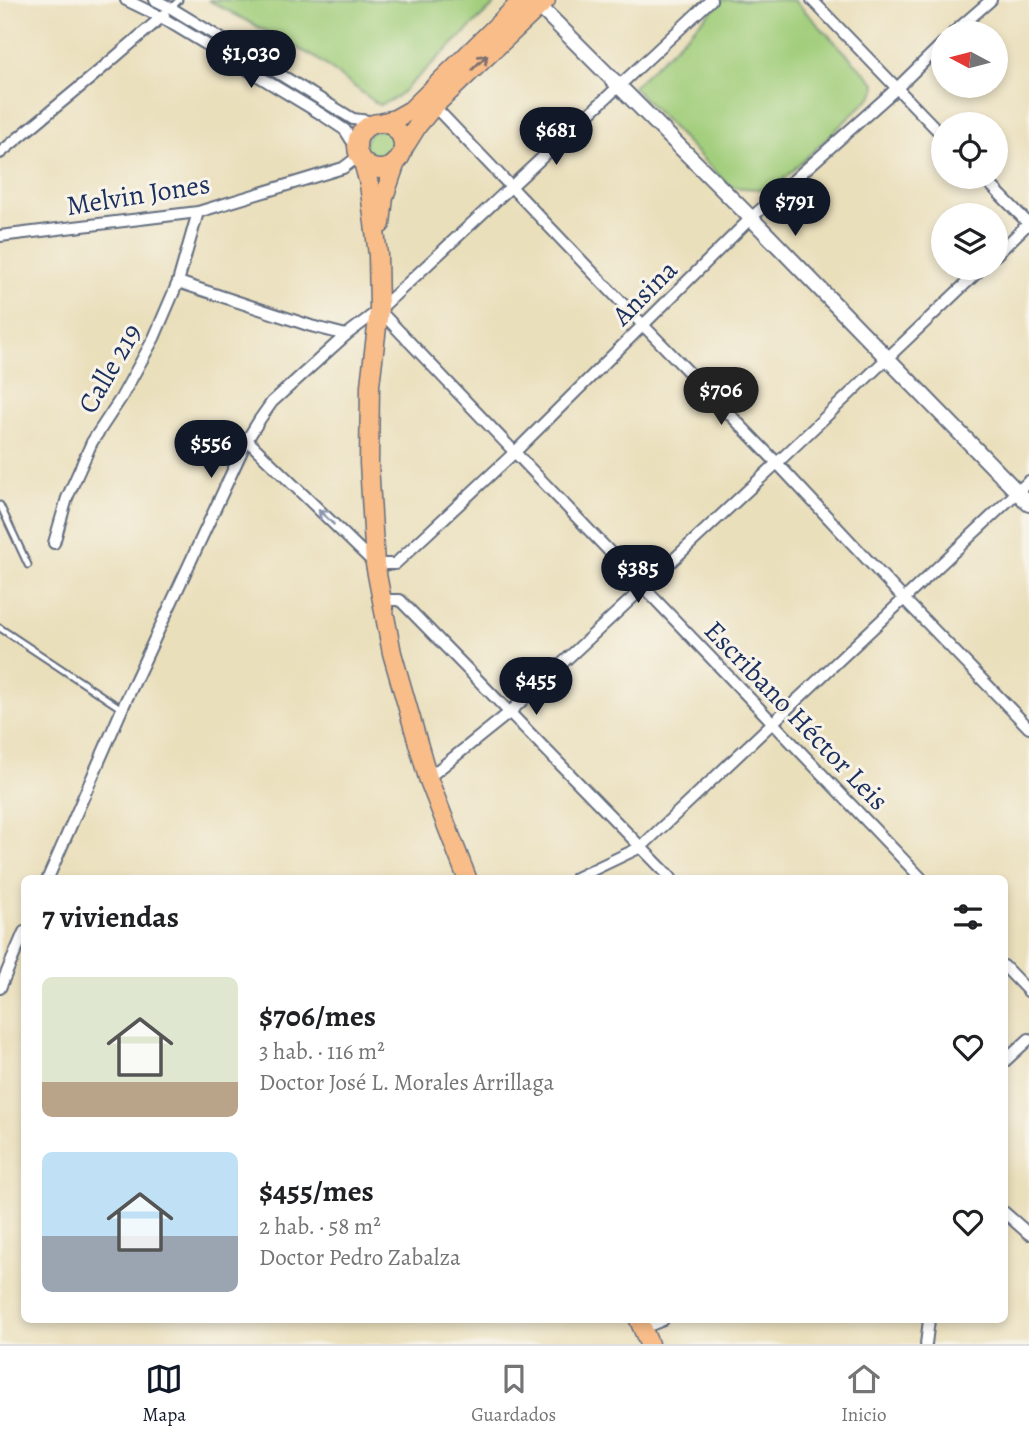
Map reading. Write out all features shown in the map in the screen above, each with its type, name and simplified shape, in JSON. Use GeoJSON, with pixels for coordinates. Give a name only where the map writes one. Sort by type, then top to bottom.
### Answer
{"type":"FeatureCollection","features":[{"type":"Feature","properties":{"kind":"highway"},"geometry":{"type":"LineString","coordinates":[[378,255],[384,197],[400,156],[418,125],[536,2]]}},
{"type":"Feature","properties":{"kind":"highway"},"geometry":{"type":"LineString","coordinates":[[466,875],[428,778],[392,653],[375,564],[369,463],[370,398],[379,310],[378,255],[369,184],[360,156],[359,135],[364,129],[395,119],[411,110],[536,2]]}},
{"type":"Feature","properties":{"kind":"highway"},"geometry":{"type":"LineString","coordinates":[[360,156],[369,166],[383,169],[400,156],[403,142],[397,129],[380,122]]}},
{"type":"Feature","properties":{"kind":"street"},"geometry":{"type":"LineString","coordinates":[[127,0],[161,17],[345,130],[360,156]]}},
{"type":"Feature","properties":{"kind":"street"},"geometry":{"type":"LineString","coordinates":[[155,0],[175,4],[353,119],[380,122]]}},
{"type":"Feature","properties":{"kind":"street"},"geometry":{"type":"LineString","coordinates":[[49,875],[122,709],[247,440],[272,402],[345,335],[379,310],[711,0]]}},
{"type":"Feature","properties":{"kind":"street"},"geometry":{"type":"LineString","coordinates":[[812,0],[931,123]]}},
{"type":"Feature","properties":{"kind":"street"},"geometry":{"type":"LineString","coordinates":[[967,21],[991,0]]}},
{"type":"Feature","properties":{"kind":"street"},"geometry":{"type":"LineString","coordinates":[[536,2],[1029,504]]}},
{"type":"Feature","properties":{"kind":"street"},"geometry":{"type":"LineString","coordinates":[[0,153],[175,4]]}},
{"type":"Feature","properties":{"kind":"street","name":"Ansina"},"geometry":{"type":"LineString","coordinates":[[375,564],[395,564],[515,452],[751,218],[931,55]]}},
{"type":"Feature","properties":{"kind":"street"},"geometry":{"type":"LineString","coordinates":[[434,106],[1029,727]]}},
{"type":"Feature","properties":{"kind":"street","name":"Melvin Jones"},"geometry":{"type":"LineString","coordinates":[[0,236],[198,212],[343,168],[360,156]]}},
{"type":"Feature","properties":{"kind":"street"},"geometry":{"type":"LineString","coordinates":[[995,189],[1029,224],[1008,244]]}},
{"type":"Feature","properties":{"kind":"street","name":"Calle 219"},"geometry":{"type":"LineString","coordinates":[[54,543],[67,498],[92,442],[121,398],[154,338],[178,282],[198,212]]}},
{"type":"Feature","properties":{"kind":"street"},"geometry":{"type":"LineString","coordinates":[[428,778],[509,713],[969,280]]}},
{"type":"Feature","properties":{"kind":"street"},"geometry":{"type":"LineString","coordinates":[[178,282],[345,335]]}},
{"type":"Feature","properties":{"kind":"street","name":"Escribano Héctor Leis"},"geometry":{"type":"LineString","coordinates":[[379,310],[918,875]]}},
{"type":"Feature","properties":{"kind":"street"},"geometry":{"type":"LineString","coordinates":[[247,440],[375,564]]}},
{"type":"Feature","properties":{"kind":"street"},"geometry":{"type":"LineString","coordinates":[[582,875],[640,847],[1029,481]]}},
{"type":"Feature","properties":{"kind":"street"},"geometry":{"type":"LineString","coordinates":[[382,600],[400,600],[668,875]]}},
{"type":"Feature","properties":{"kind":"street"},"geometry":{"type":"LineString","coordinates":[[0,988],[21,939]]}},
{"type":"Feature","properties":{"kind":"street"},"geometry":{"type":"LineString","coordinates":[[1008,970],[1029,992]]}},
{"type":"Feature","properties":{"kind":"street"},"geometry":{"type":"LineString","coordinates":[[1008,1058],[1029,1039]]}},
{"type":"Feature","properties":{"kind":"street"},"geometry":{"type":"LineString","coordinates":[[1008,1216],[1029,1234]]}},
{"type":"Feature","properties":{"kind":"street"},"geometry":{"type":"LineString","coordinates":[[926,1344],[929,1323]]}},
{"type":"Feature","properties":{"kind":"lane"},"geometry":{"type":"LineString","coordinates":[[0,505],[28,565]]}},
{"type":"Feature","properties":{"kind":"lane"},"geometry":{"type":"LineString","coordinates":[[0,628],[122,709]]}},
{"type":"Feature","properties":{"kind":"green space"},"geometry":{"type":"Polygon","coordinates":[[[208,0],[495,0],[495,4],[396,98],[379,105],[316,58],[208,0]]]}},
{"type":"Feature","properties":{"kind":"green space"},"geometry":{"type":"Polygon","coordinates":[[[723,0],[794,0],[875,83],[873,95],[772,190],[730,187],[633,87],[723,0]]]}},
{"type":"Feature","properties":{"kind":"green space"},"geometry":{"type":"Polygon","coordinates":[[[380,130],[390,135],[395,145],[390,155],[380,160],[370,155],[365,145],[370,135],[380,130]]]}}]}
